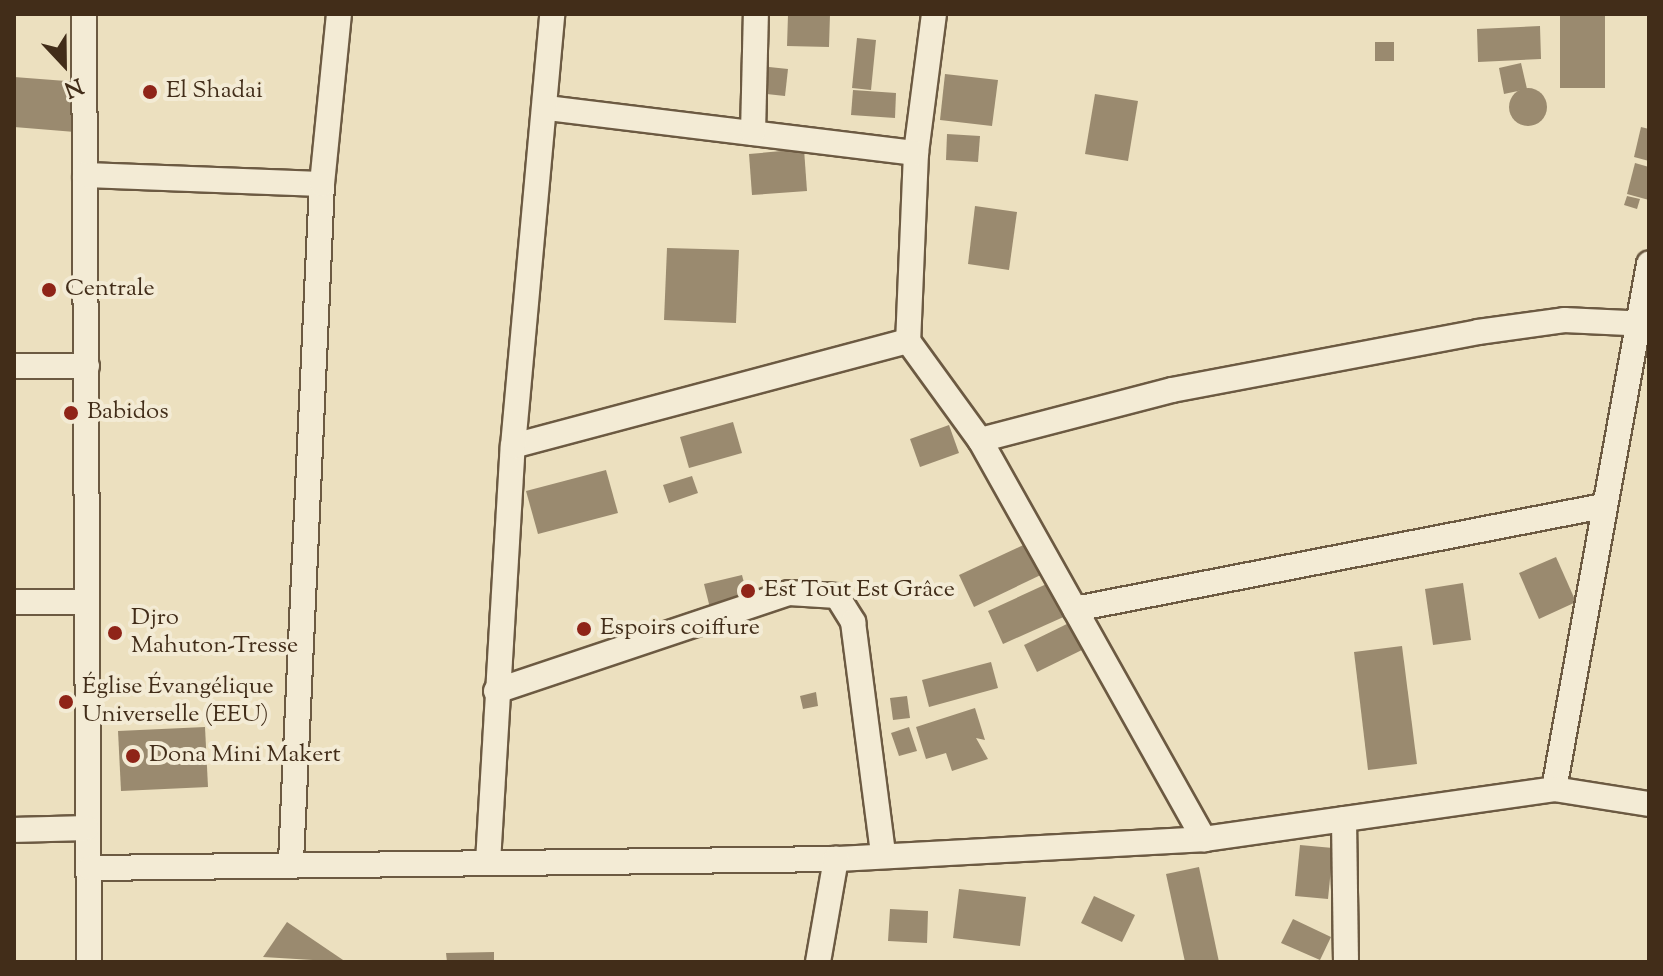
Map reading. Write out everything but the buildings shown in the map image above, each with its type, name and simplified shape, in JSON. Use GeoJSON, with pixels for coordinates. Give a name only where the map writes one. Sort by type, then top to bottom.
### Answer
{"type":"FeatureCollection","features":[{"type":"Feature","properties":{"kind":"street"},"geometry":{"type":"LineString","coordinates":[[84,14],[89,962]]}},
{"type":"Feature","properties":{"kind":"street"},"geometry":{"type":"LineString","coordinates":[[291,861],[322,184],[339,14]]}},
{"type":"Feature","properties":{"kind":"street"},"geometry":{"type":"LineString","coordinates":[[488,862],[513,446],[548,108],[552,14]]}},
{"type":"Feature","properties":{"kind":"street"},"geometry":{"type":"LineString","coordinates":[[753,133],[756,14]]}},
{"type":"Feature","properties":{"kind":"street"},"geometry":{"type":"LineString","coordinates":[[934,14],[916,153],[908,341],[980,440],[1204,839]]}},
{"type":"Feature","properties":{"kind":"street"},"geometry":{"type":"LineString","coordinates":[[548,108],[916,153]]}},
{"type":"Feature","properties":{"kind":"street"},"geometry":{"type":"LineString","coordinates":[[85,175],[322,184]]}},
{"type":"Feature","properties":{"kind":"street"},"geometry":{"type":"LineString","coordinates":[[1554,789],[1603,506],[1642,323],[1649,264]]}},
{"type":"Feature","properties":{"kind":"street"},"geometry":{"type":"LineString","coordinates":[[980,440],[1172,390],[1478,332],[1564,320],[1642,323]]}},
{"type":"Feature","properties":{"kind":"street"},"geometry":{"type":"LineString","coordinates":[[513,446],[908,341]]}},
{"type":"Feature","properties":{"kind":"street"},"geometry":{"type":"LineString","coordinates":[[14,366],[87,366]]}},
{"type":"Feature","properties":{"kind":"street"},"geometry":{"type":"LineString","coordinates":[[1075,609],[1603,506]]}},
{"type":"Feature","properties":{"kind":"street"},"geometry":{"type":"LineString","coordinates":[[496,691],[789,593],[837,596],[853,622],[859,654],[883,853]]}},
{"type":"Feature","properties":{"kind":"street"},"geometry":{"type":"LineString","coordinates":[[14,602],[86,602]]}},
{"type":"Feature","properties":{"kind":"street"},"geometry":{"type":"LineString","coordinates":[[90,868],[291,861],[836,859],[883,853],[1204,839],[1554,789],[1649,804]]}},
{"type":"Feature","properties":{"kind":"street"},"geometry":{"type":"LineString","coordinates":[[1344,819],[1346,962]]}},
{"type":"Feature","properties":{"kind":"street"},"geometry":{"type":"LineString","coordinates":[[14,830],[86,828]]}},
{"type":"Feature","properties":{"kind":"street"},"geometry":{"type":"LineString","coordinates":[[818,962],[836,859]]}},
{"type":"Feature","properties":{"kind":"place","name":"El Shadai"},"geometry":{"type":"Point","coordinates":[150,92]}},
{"type":"Feature","properties":{"kind":"place","name":"Centrale"},"geometry":{"type":"Point","coordinates":[49,290]}},
{"type":"Feature","properties":{"kind":"place","name":"Babidos"},"geometry":{"type":"Point","coordinates":[71,413]}},
{"type":"Feature","properties":{"kind":"place","name":"Est Tout Est Grâce"},"geometry":{"type":"Point","coordinates":[748,591]}},
{"type":"Feature","properties":{"kind":"place","name":"Espoirs coiffure"},"geometry":{"type":"Point","coordinates":[584,629]}},
{"type":"Feature","properties":{"kind":"place","name":"Djro Mahuton-Tresse"},"geometry":{"type":"Point","coordinates":[115,633]}},
{"type":"Feature","properties":{"kind":"place","name":"Église Évangélique Universelle (EEU)"},"geometry":{"type":"Point","coordinates":[66,702]}},
{"type":"Feature","properties":{"kind":"place","name":"Dona Mini Makert"},"geometry":{"type":"Point","coordinates":[133,756]}}]}
